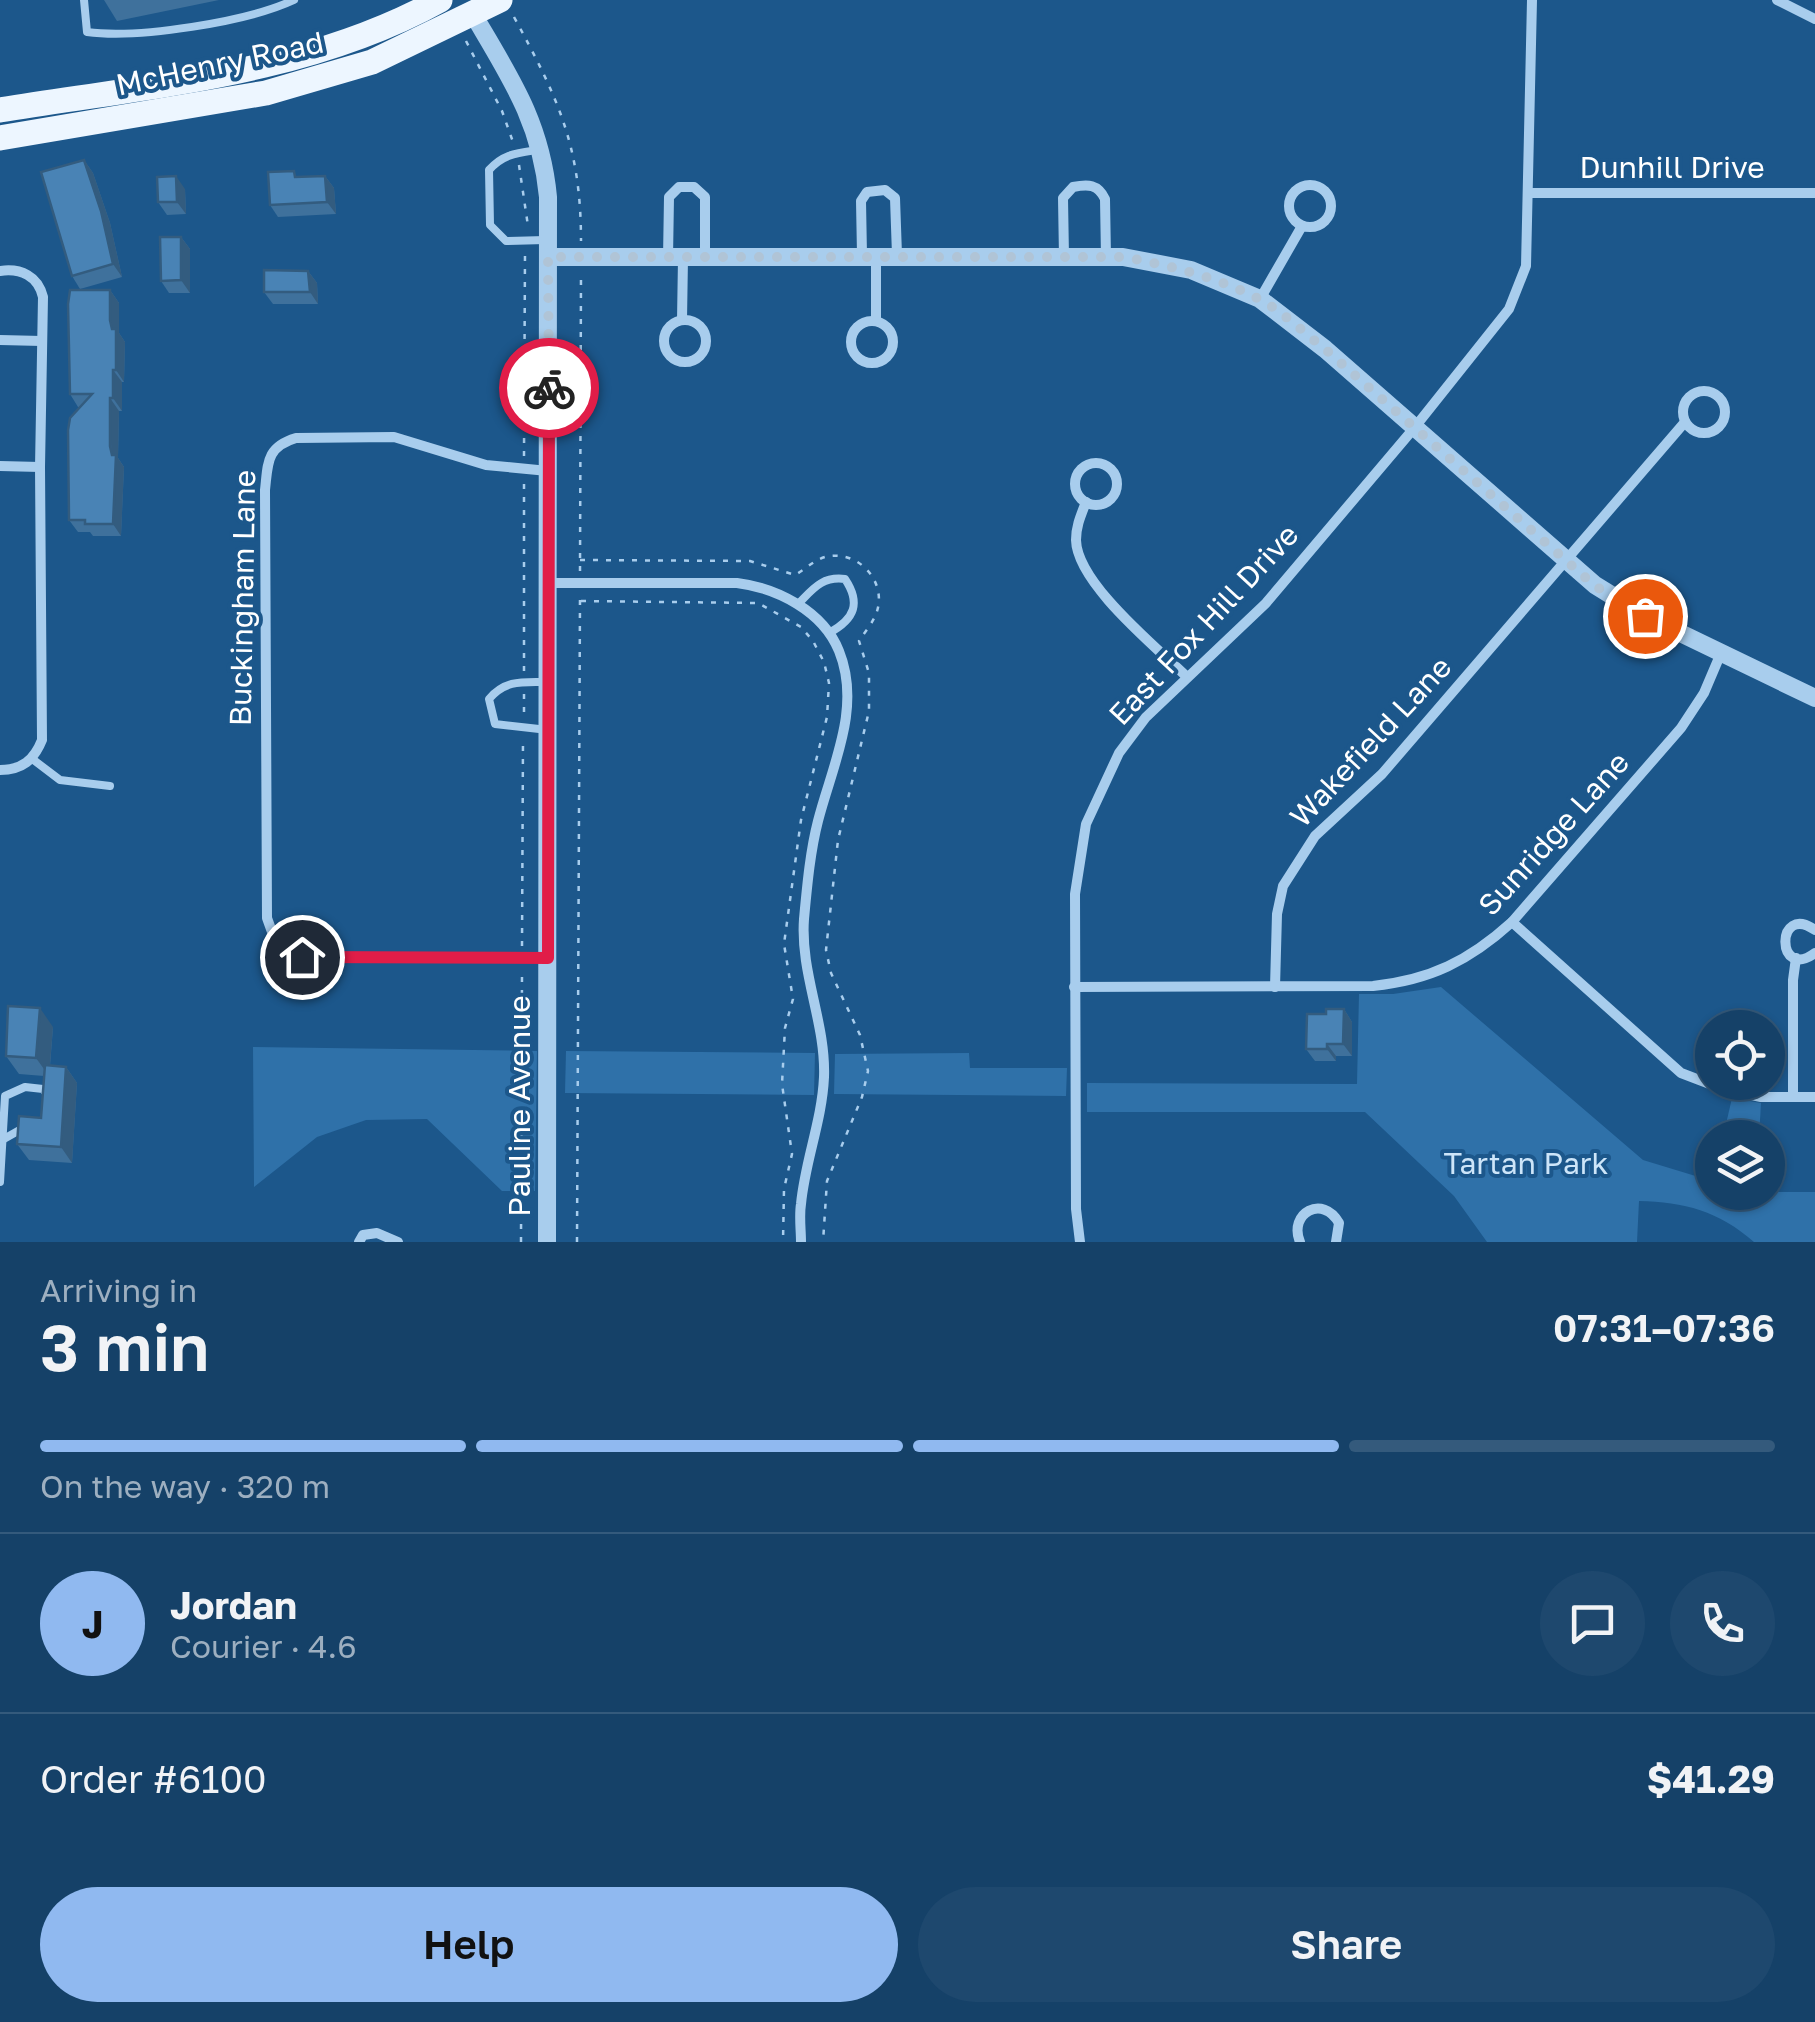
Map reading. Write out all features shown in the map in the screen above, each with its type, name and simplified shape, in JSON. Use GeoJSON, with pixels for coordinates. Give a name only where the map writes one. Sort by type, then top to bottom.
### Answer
{"type":"FeatureCollection","features":[{"type":"Feature","properties":{"kind":"main road","name":"McHenry Road"},"geometry":{"type":"LineString","coordinates":[[0,110],[238,72],[366,33],[440,0]]}},
{"type":"Feature","properties":{"kind":"main road","name":"McHenry Road"},"geometry":{"type":"LineString","coordinates":[[0,138],[266,93],[372,62],[470,8],[507,8]]}},
{"type":"Feature","properties":{"kind":"street","name":"East Fox Hill Drive"},"geometry":{"type":"LineString","coordinates":[[1080,1242],[1076,1209],[1075,894],[1086,824],[1119,753],[1146,717],[1266,602],[1416,427],[1509,309],[1526,266],[1532,0]]}},
{"type":"Feature","properties":{"kind":"street"},"geometry":{"type":"LineString","coordinates":[[1777,0],[1815,19]]}},
{"type":"Feature","properties":{"kind":"street","name":"Pauline Avenue"},"geometry":{"type":"LineString","coordinates":[[470,8],[521,97],[541,149],[548,197],[547,1242]]}},
{"type":"Feature","properties":{"kind":"street"},"geometry":{"type":"LineString","coordinates":[[1064,257],[1063,198],[1073,188],[1093,185],[1105,199],[1106,257]]}},
{"type":"Feature","properties":{"kind":"street"},"geometry":{"type":"LineString","coordinates":[[1308,185],[1321,188],[1332,204],[1329,216],[1320,225],[1302,226],[1289,210],[1291,197],[1308,185]]}},
{"type":"Feature","properties":{"kind":"street"},"geometry":{"type":"LineString","coordinates":[[682,320],[668,203],[669,196],[679,187],[694,187],[705,197],[705,257]]}},
{"type":"Feature","properties":{"kind":"street"},"geometry":{"type":"LineString","coordinates":[[876,321],[862,323],[851,339],[853,353],[870,364],[888,356],[893,345],[891,332],[876,321],[861,201],[867,192],[879,190],[895,198],[897,255]]}},
{"type":"Feature","properties":{"kind":"street","name":"Dunhill Drive"},"geometry":{"type":"LineString","coordinates":[[1530,194],[1815,194]]}},
{"type":"Feature","properties":{"kind":"street"},"geometry":{"type":"LineString","coordinates":[[1260,299],[1302,226]]}},
{"type":"Feature","properties":{"kind":"street"},"geometry":{"type":"LineString","coordinates":[[548,248],[581,257],[1106,257],[1192,270],[1260,299],[1325,349],[1595,586],[1721,653],[1814,695]]}},
{"type":"Feature","properties":{"kind":"street"},"geometry":{"type":"LineString","coordinates":[[0,271],[24,272],[41,287],[42,342],[42,740],[32,758],[13,770],[0,770]]}},
{"type":"Feature","properties":{"kind":"street"},"geometry":{"type":"LineString","coordinates":[[682,320],[696,322],[704,333],[702,354],[690,361],[676,360],[664,345],[670,326],[682,320]]}},
{"type":"Feature","properties":{"kind":"street"},"geometry":{"type":"LineString","coordinates":[[0,340],[42,342]]}},
{"type":"Feature","properties":{"kind":"street"},"geometry":{"type":"LineString","coordinates":[[1694,392],[1714,393],[1724,404],[1724,418],[1716,430],[1702,433],[1685,422],[1685,402],[1694,392]]}},
{"type":"Feature","properties":{"kind":"street","name":"Wakefield Lane"},"geometry":{"type":"LineString","coordinates":[[1275,987],[1277,914],[1284,886],[1315,836],[1382,774],[1685,422]]}},
{"type":"Feature","properties":{"kind":"street","name":"Buckingham Lane"},"geometry":{"type":"LineString","coordinates":[[522,958],[302,957],[276,942],[267,918],[265,490],[269,458],[280,442],[296,438],[394,437],[486,465],[549,471]]}},
{"type":"Feature","properties":{"kind":"street"},"geometry":{"type":"LineString","coordinates":[[1087,464],[1107,465],[1116,476],[1114,496],[1102,504],[1086,502],[1075,488],[1078,474],[1087,464]]}},
{"type":"Feature","properties":{"kind":"street"},"geometry":{"type":"LineString","coordinates":[[0,466],[40,467]]}},
{"type":"Feature","properties":{"kind":"street"},"geometry":{"type":"LineString","coordinates":[[1086,502],[1077,524],[1076,543],[1089,580],[1187,677]]}},
{"type":"Feature","properties":{"kind":"street"},"geometry":{"type":"LineString","coordinates":[[549,584],[762,586],[798,604],[829,633],[839,651],[846,676],[848,717],[817,826],[804,920],[804,954],[822,1036],[824,1076],[820,1120],[801,1204],[801,1242]]}},
{"type":"Feature","properties":{"kind":"street","name":"Sunridge Lane"},"geometry":{"type":"LineString","coordinates":[[1074,987],[1373,986],[1410,982],[1448,967],[1484,948],[1512,922],[1681,728],[1704,693],[1721,653]]}},
{"type":"Feature","properties":{"kind":"street"},"geometry":{"type":"LineString","coordinates":[[1512,922],[1681,1073],[1723,1089],[1761,1097],[1815,1097]]}},
{"type":"Feature","properties":{"kind":"street"},"geometry":{"type":"LineString","coordinates":[[1815,930],[1803,924],[1788,931],[1785,947],[1796,958],[1808,958],[1815,953]]}},
{"type":"Feature","properties":{"kind":"street"},"geometry":{"type":"LineString","coordinates":[[522,958],[548,958]]}},
{"type":"Feature","properties":{"kind":"street"},"geometry":{"type":"LineString","coordinates":[[1792,1097],[1796,958]]}},
{"type":"Feature","properties":{"kind":"street"},"geometry":{"type":"LineString","coordinates":[[1300,1242],[1298,1220],[1311,1208],[1320,1208],[1328,1210],[1339,1223],[1336,1242]]}},
{"type":"Feature","properties":{"kind":"street"},"geometry":{"type":"LineString","coordinates":[[359,1242],[363,1235],[377,1233],[398,1242]]}},
{"type":"Feature","properties":{"kind":"lane"},"geometry":{"type":"LineString","coordinates":[[84,0],[87,32],[116,36],[220,20],[294,0]]}},
{"type":"Feature","properties":{"kind":"lane"},"geometry":{"type":"LineString","coordinates":[[541,149],[498,160],[489,170],[490,226],[506,241],[525,241],[548,248]]}},
{"type":"Feature","properties":{"kind":"lane"},"geometry":{"type":"LineString","coordinates":[[798,604],[819,582],[831,577],[845,579],[855,594],[853,613],[829,633]]}},
{"type":"Feature","properties":{"kind":"lane"},"geometry":{"type":"LineString","coordinates":[[549,682],[512,682],[497,689],[489,699],[495,724],[549,730]]}},
{"type":"Feature","properties":{"kind":"lane"},"geometry":{"type":"LineString","coordinates":[[32,758],[60,780],[110,786]]}},
{"type":"Feature","properties":{"kind":"lane"},"geometry":{"type":"LineString","coordinates":[[0,1182],[4,1096],[25,1087],[43,1089],[48,1105]]}},
{"type":"Feature","properties":{"kind":"lane"},"geometry":{"type":"LineString","coordinates":[[2,1140],[30,1124]]}},
{"type":"Feature","properties":{"kind":"path"},"geometry":{"type":"LineString","coordinates":[[507,8],[554,90],[568,128],[579,186],[578,1242]]}},
{"type":"Feature","properties":{"kind":"path"},"geometry":{"type":"LineString","coordinates":[[465,41],[502,111],[517,153],[528,228],[522,1242]]}},
{"type":"Feature","properties":{"kind":"path"},"geometry":{"type":"LineString","coordinates":[[580,601],[750,602],[787,617],[813,641],[826,673],[829,704],[821,742]]}},
{"type":"Feature","properties":{"kind":"path"},"geometry":{"type":"LineString","coordinates":[[824,1242],[827,1181],[862,1097],[868,1070],[860,1035],[826,950],[831,889],[848,796]]}},
{"type":"Feature","properties":{"kind":"path"},"geometry":{"type":"LineString","coordinates":[[783,1242],[784,1189],[792,1154],[782,1084],[785,1036]]}},
{"type":"Feature","properties":{"kind":"green space","name":"Tartan Park"},"geometry":{"type":"Polygon","coordinates":[[[1441,987],[1643,1160],[1695,1176],[1695,1209],[1639,1201],[1637,1242],[1487,1242],[1454,1196],[1365,1112],[1087,1112],[1087,1083],[1357,1084],[1359,994],[1441,987]]]}},
{"type":"Feature","properties":{"kind":"green space"},"geometry":{"type":"Polygon","coordinates":[[[253,1047],[537,1051],[535,1191],[502,1191],[427,1119],[366,1120],[317,1137],[254,1187],[253,1047]]]}},
{"type":"Feature","properties":{"kind":"green space"},"geometry":{"type":"Polygon","coordinates":[[[566,1051],[815,1053],[814,1095],[565,1093],[566,1051]]]}},
{"type":"Feature","properties":{"kind":"green space"},"geometry":{"type":"Polygon","coordinates":[[[969,1053],[970,1068],[1067,1068],[1066,1096],[834,1094],[835,1054],[969,1053]]]}},
{"type":"Feature","properties":{"kind":"green space"},"geometry":{"type":"Polygon","coordinates":[[[1732,1100],[1761,1103],[1760,1120],[1727,1120],[1732,1100]]]}},
{"type":"Feature","properties":{"kind":"green space","name":"Tartan Park"},"geometry":{"type":"Polygon","coordinates":[[[1785,1192],[1815,1192],[1815,1242],[1754,1242],[1700,1210],[1785,1210],[1785,1192]]]}},
{"type":"Feature","properties":{"kind":"building"},"geometry":{"type":"Polygon","coordinates":[[[84,160],[113,264],[72,276],[41,172],[84,160]]]}},
{"type":"Feature","properties":{"kind":"building"},"geometry":{"type":"Polygon","coordinates":[[[294,171],[295,177],[325,176],[327,202],[270,205],[268,172],[294,171]]]}},
{"type":"Feature","properties":{"kind":"building"},"geometry":{"type":"Polygon","coordinates":[[[176,176],[177,202],[158,202],[157,177],[176,176]]]}},
{"type":"Feature","properties":{"kind":"building"},"geometry":{"type":"Polygon","coordinates":[[[160,237],[181,237],[181,280],[161,281],[160,237]]]}},
{"type":"Feature","properties":{"kind":"building"},"geometry":{"type":"Polygon","coordinates":[[[264,270],[308,271],[310,292],[264,292],[264,270]]]}},
{"type":"Feature","properties":{"kind":"building"},"geometry":{"type":"Polygon","coordinates":[[[70,290],[110,290],[110,320],[112,329],[116,329],[116,370],[110,398],[110,446],[112,455],[116,455],[113,524],[69,520],[70,418],[92,394],[70,394],[70,290]]]}},
{"type":"Feature","properties":{"kind":"building"},"geometry":{"type":"Polygon","coordinates":[[[8,1006],[40,1008],[36,1058],[6,1056],[8,1006]]]}},
{"type":"Feature","properties":{"kind":"building"},"geometry":{"type":"Polygon","coordinates":[[[1326,1009],[1344,1009],[1343,1044],[1306,1049],[1307,1014],[1326,1014],[1326,1009]]]}},
{"type":"Feature","properties":{"kind":"building"},"geometry":{"type":"Polygon","coordinates":[[[45,1065],[66,1067],[61,1147],[17,1144],[19,1116],[41,1118],[45,1065]]]}},
{"type":"Feature","properties":{"kind":"way so far"},"geometry":{"type":"LineString","coordinates":[[549,388],[548,257],[1124,257],[1192,270],[1260,299],[1325,349],[1595,586],[1645,616]]}},
{"type":"Feature","properties":{"kind":"route"},"geometry":{"type":"LineString","coordinates":[[302,957],[548,958],[549,388]]}}]}
